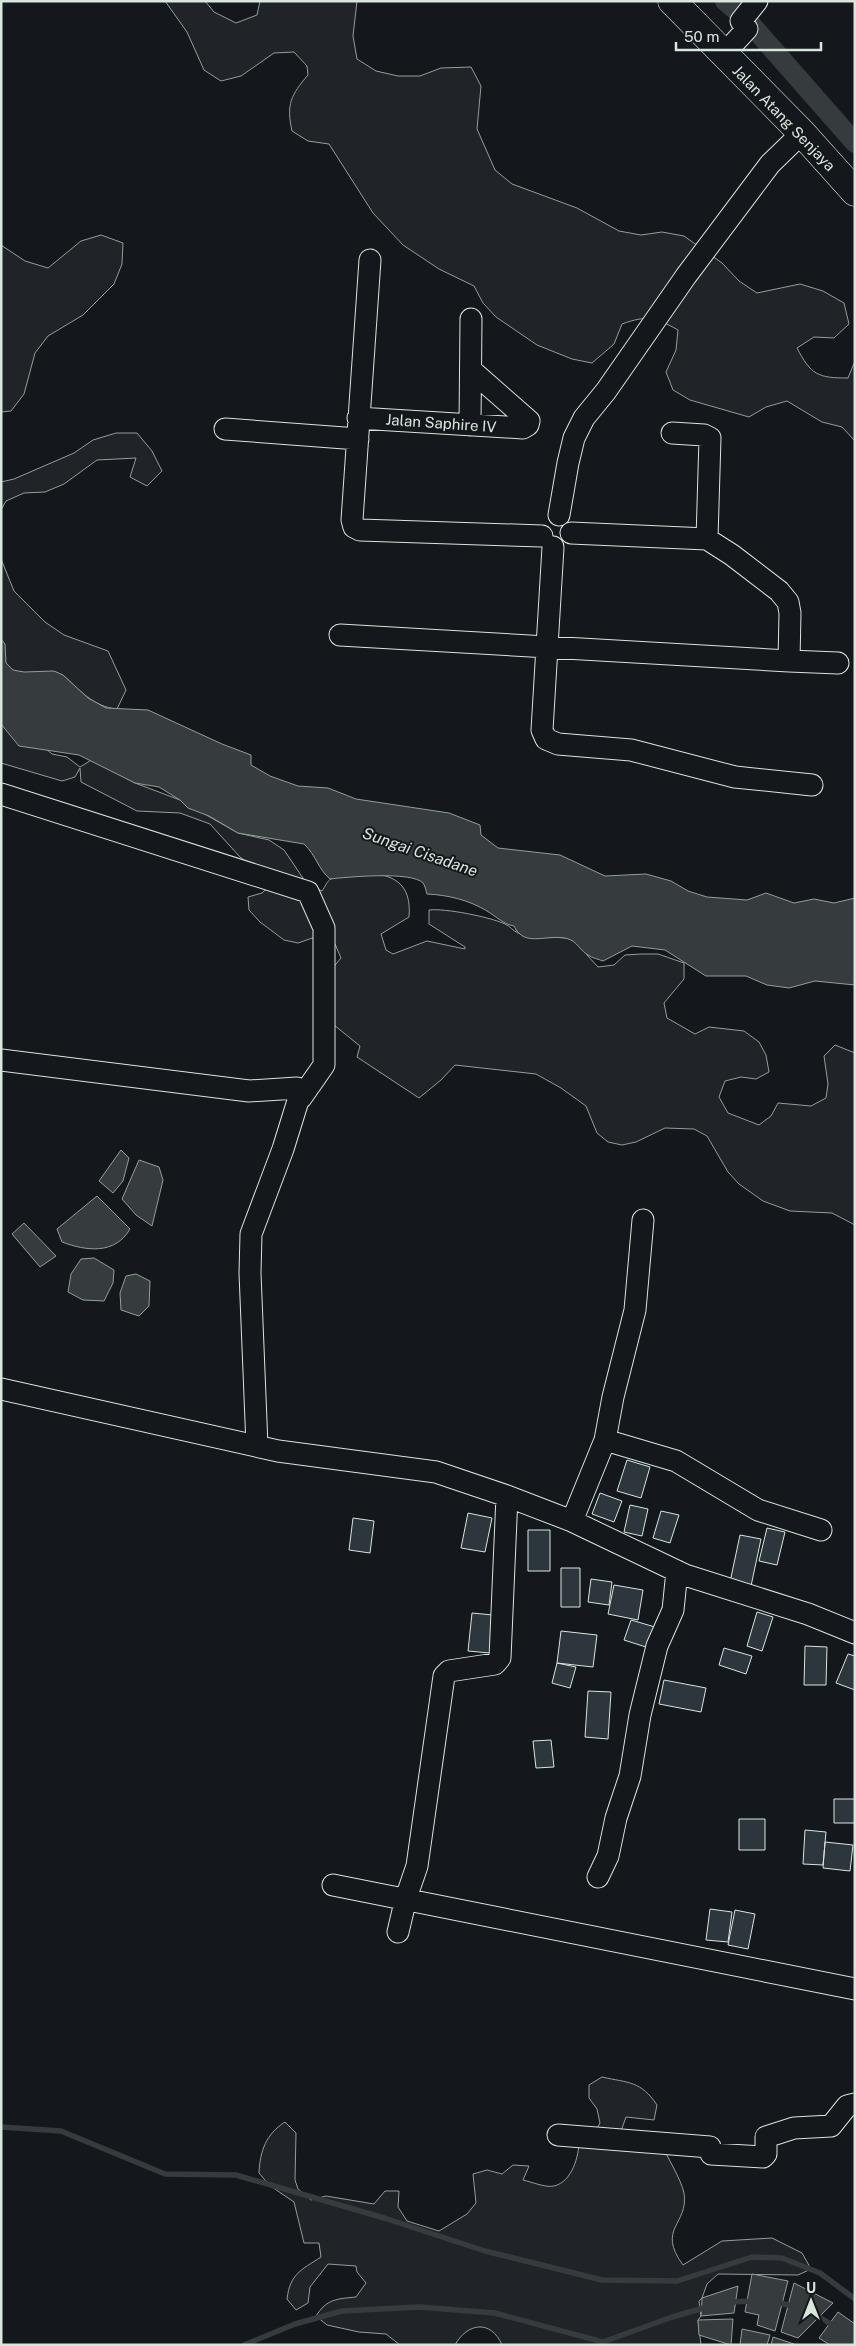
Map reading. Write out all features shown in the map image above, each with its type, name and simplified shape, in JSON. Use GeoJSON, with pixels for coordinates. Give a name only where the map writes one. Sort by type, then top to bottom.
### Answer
{"type":"FeatureCollection","features":[{"type":"Feature","properties":{"kind":"main road","name":"Jalan Atang Senjaya"},"geometry":{"type":"LineString","coordinates":[[672,1],[723,55],[802,133],[855,192]]}},
{"type":"Feature","properties":{"kind":"street"},"geometry":{"type":"LineString","coordinates":[[723,55],[747,29],[751,9]]}},
{"type":"Feature","properties":{"kind":"street"},"geometry":{"type":"LineString","coordinates":[[559,515],[574,438],[584,418],[611,384],[686,276],[770,164],[802,133]]}},
{"type":"Feature","properties":{"kind":"street"},"geometry":{"type":"LineString","coordinates":[[370,260],[358,418],[352,520],[354,527],[360,530],[567,542],[571,533],[570,526],[559,515]]}},
{"type":"Feature","properties":{"kind":"street"},"geometry":{"type":"LineString","coordinates":[[470,425],[471,319]]}},
{"type":"Feature","properties":{"kind":"street","name":"Jalan Saphire IV"},"geometry":{"type":"LineString","coordinates":[[358,418],[523,428],[529,424],[529,421],[471,370]]}},
{"type":"Feature","properties":{"kind":"street"},"geometry":{"type":"LineString","coordinates":[[225,429],[358,439]]}},
{"type":"Feature","properties":{"kind":"street"},"geometry":{"type":"LineString","coordinates":[[672,432],[704,435],[710,438],[706,539]]}},
{"type":"Feature","properties":{"kind":"street"},"geometry":{"type":"LineString","coordinates":[[559,515],[550,517],[541,528],[547,542],[546,647],[542,730],[546,739],[558,744],[631,750],[735,777],[812,785]]}},
{"type":"Feature","properties":{"kind":"street"},"geometry":{"type":"LineString","coordinates":[[571,533],[706,539],[740,561],[778,591],[788,602],[790,613],[790,661]]}},
{"type":"Feature","properties":{"kind":"street"},"geometry":{"type":"LineString","coordinates":[[340,636],[838,663]]}},
{"type":"Feature","properties":{"kind":"street"},"geometry":{"type":"LineString","coordinates":[[1,794],[308,892],[324,928],[324,1065],[301,1098],[251,1234],[250,1273],[253,1314],[256,1446]]}},
{"type":"Feature","properties":{"kind":"street"},"geometry":{"type":"LineString","coordinates":[[1,1060],[249,1091],[297,1088],[301,1091],[301,1098]]}},
{"type":"Feature","properties":{"kind":"street"},"geometry":{"type":"LineString","coordinates":[[572,1522],[605,1440],[613,1397],[635,1310],[644,1220]]}},
{"type":"Feature","properties":{"kind":"street"},"geometry":{"type":"LineString","coordinates":[[1,1389],[278,1451],[436,1472],[507,1496],[572,1522],[677,1571],[808,1614],[855,1633]]}},
{"type":"Feature","properties":{"kind":"street"},"geometry":{"type":"LineString","coordinates":[[605,1440],[676,1461],[758,1510],[821,1530]]}},
{"type":"Feature","properties":{"kind":"street"},"geometry":{"type":"LineString","coordinates":[[398,1932],[406,1898],[417,1866],[444,1676],[448,1671],[495,1664],[500,1658],[507,1496]]}},
{"type":"Feature","properties":{"kind":"street"},"geometry":{"type":"LineString","coordinates":[[598,1877],[608,1856],[616,1818],[630,1776],[640,1715],[657,1646],[673,1610],[677,1571]]}},
{"type":"Feature","properties":{"kind":"street"},"geometry":{"type":"LineString","coordinates":[[333,1885],[406,1898],[855,1989]]}},
{"type":"Feature","properties":{"kind":"street"},"geometry":{"type":"LineString","coordinates":[[558,2135],[710,2147],[711,2154],[763,2157],[766,2154],[766,2137],[794,2128],[831,2126],[847,2106],[855,2104]]}},
{"type":"Feature","properties":{"kind":"shaded area"},"geometry":{"type":"Polygon","coordinates":[[[165,1],[205,1],[214,12],[236,23],[257,15],[260,1],[357,1],[353,36],[357,59],[376,71],[398,76],[420,76],[441,68],[471,67],[481,86],[477,129],[495,170],[512,184],[577,208],[619,231],[641,235],[662,232],[684,236],[722,263],[739,281],[757,293],[800,284],[823,291],[844,303],[849,324],[834,338],[814,337],[797,348],[811,369],[822,376],[848,378],[855,361],[855,441],[842,427],[822,422],[787,401],[766,407],[749,417],[690,400],[673,390],[666,372],[676,350],[678,330],[657,320],[638,319],[622,324],[614,344],[592,363],[572,359],[537,345],[496,317],[483,303],[474,286],[439,269],[403,245],[373,213],[329,144],[308,141],[292,131],[290,122],[291,100],[297,88],[308,75],[307,66],[294,52],[274,53],[241,76],[221,81],[204,70],[187,32],[165,1]]]}},
{"type":"Feature","properties":{"kind":"shaded area"},"geometry":{"type":"Polygon","coordinates":[[[101,235],[123,243],[122,264],[114,284],[83,315],[48,336],[35,353],[24,394],[11,411],[1,412],[1,245],[25,261],[48,268],[81,241],[101,235]]]}},
{"type":"Feature","properties":{"kind":"shaded area"},"geometry":{"type":"Polygon","coordinates":[[[116,433],[137,433],[152,451],[162,471],[147,486],[130,477],[136,458],[97,460],[64,484],[45,492],[24,493],[6,501],[1,510],[1,482],[14,479],[74,453],[93,440],[116,433]]]}},
{"type":"Feature","properties":{"kind":"shaded area"},"geometry":{"type":"Polygon","coordinates":[[[1,559],[14,591],[45,622],[64,635],[108,651],[126,690],[117,709],[109,708],[94,701],[63,675],[31,677],[1,667],[1,559]]]}},
{"type":"Feature","properties":{"kind":"shaded area"},"geometry":{"type":"Polygon","coordinates":[[[1,723],[29,734],[52,754],[67,757],[80,767],[93,759],[135,783],[180,800],[238,833],[269,840],[284,850],[307,884],[322,891],[330,880],[342,874],[372,873],[398,882],[404,888],[407,896],[409,917],[381,934],[386,950],[393,954],[427,941],[465,949],[465,947],[429,924],[429,910],[436,910],[489,919],[505,924],[516,932],[526,935],[579,940],[587,955],[598,967],[614,965],[625,955],[641,954],[658,954],[684,963],[684,979],[664,1003],[667,1018],[695,1034],[709,1027],[744,1031],[759,1042],[766,1055],[769,1072],[756,1079],[741,1077],[725,1081],[719,1097],[728,1113],[759,1125],[771,1116],[778,1103],[811,1106],[826,1098],[828,1084],[824,1056],[835,1045],[855,1053],[855,1225],[832,1213],[790,1211],[763,1201],[739,1184],[728,1172],[707,1136],[694,1129],[665,1128],[636,1142],[622,1145],[608,1142],[597,1133],[586,1106],[561,1088],[536,1074],[455,1065],[441,1080],[419,1098],[357,1057],[360,1046],[329,1021],[321,982],[341,958],[335,944],[324,934],[298,943],[284,940],[260,922],[249,910],[248,897],[262,893],[274,882],[240,857],[210,824],[180,813],[137,811],[81,782],[80,768],[75,777],[62,781],[1,763],[1,723]]]}},
{"type":"Feature","properties":{"kind":"shaded area"},"geometry":{"type":"Polygon","coordinates":[[[602,2077],[627,2082],[640,2087],[657,2105],[654,2120],[626,2117],[621,2131],[661,2143],[677,2175],[684,2193],[684,2204],[675,2227],[672,2243],[675,2253],[683,2265],[722,2241],[772,2238],[802,2253],[811,2269],[798,2275],[718,2274],[707,2284],[699,2301],[701,2316],[698,2320],[701,2345],[502,2345],[492,2331],[479,2327],[472,2328],[466,2332],[455,2345],[400,2345],[386,2334],[359,2332],[327,2325],[316,2316],[328,2303],[343,2298],[356,2297],[366,2283],[357,2272],[356,2266],[328,2264],[310,2287],[308,2303],[296,2310],[287,2299],[294,2278],[302,2269],[321,2257],[319,2243],[304,2243],[294,2202],[269,2185],[259,2173],[265,2144],[273,2132],[285,2122],[296,2133],[295,2180],[298,2189],[311,2200],[326,2196],[374,2204],[385,2191],[399,2191],[398,2207],[407,2221],[439,2231],[467,2214],[476,2203],[473,2174],[487,2170],[502,2174],[513,2165],[529,2166],[523,2180],[554,2186],[566,2179],[576,2161],[579,2141],[593,2135],[600,2123],[597,2109],[589,2098],[589,2085],[602,2077]]]}},
{"type":"Feature","properties":{"kind":"water","name":"Sungai Cisadane"},"geometry":{"type":"Polygon","coordinates":[[[1,639],[5,644],[6,663],[13,670],[24,672],[54,671],[63,675],[88,698],[106,708],[148,710],[222,744],[251,755],[251,765],[270,776],[298,786],[328,788],[356,799],[449,813],[480,825],[481,835],[498,848],[560,855],[605,876],[646,874],[671,881],[688,891],[707,897],[747,900],[766,893],[794,903],[814,899],[834,903],[855,898],[855,985],[815,981],[789,988],[767,985],[746,976],[706,976],[665,950],[632,946],[603,961],[586,954],[571,940],[555,937],[532,939],[525,937],[514,926],[503,922],[473,904],[450,897],[427,894],[424,884],[417,879],[379,876],[330,879],[304,844],[238,833],[209,816],[188,808],[180,800],[159,787],[135,783],[79,755],[19,746],[1,724],[1,639]]]}},
{"type":"Feature","properties":{"kind":"water"},"geometry":{"type":"Polygon","coordinates":[[[121,1150],[129,1158],[123,1181],[113,1193],[99,1181],[121,1150]]]}},
{"type":"Feature","properties":{"kind":"water"},"geometry":{"type":"Polygon","coordinates":[[[139,1160],[159,1167],[163,1180],[152,1226],[136,1215],[122,1199],[139,1160]]]}},
{"type":"Feature","properties":{"kind":"water"},"geometry":{"type":"Polygon","coordinates":[[[97,1196],[130,1229],[124,1237],[108,1247],[99,1249],[90,1249],[62,1242],[57,1229],[97,1196]]]}},
{"type":"Feature","properties":{"kind":"water"},"geometry":{"type":"Polygon","coordinates":[[[24,1223],[56,1256],[40,1267],[12,1234],[24,1223]]]}},
{"type":"Feature","properties":{"kind":"water"},"geometry":{"type":"Polygon","coordinates":[[[94,1258],[114,1270],[113,1283],[104,1301],[83,1300],[68,1292],[71,1274],[81,1259],[94,1258]]]}},
{"type":"Feature","properties":{"kind":"water"},"geometry":{"type":"Polygon","coordinates":[[[136,1274],[150,1281],[149,1306],[139,1316],[121,1310],[120,1293],[126,1276],[136,1274]]]}},
{"type":"Feature","properties":{"kind":"water"},"geometry":{"type":"Polygon","coordinates":[[[752,2274],[788,2281],[775,2331],[757,2325],[759,2315],[745,2312],[752,2274]]]}},
{"type":"Feature","properties":{"kind":"water"},"geometry":{"type":"Polygon","coordinates":[[[794,2283],[833,2303],[798,2338],[781,2332],[794,2283]]]}},
{"type":"Feature","properties":{"kind":"water"},"geometry":{"type":"Polygon","coordinates":[[[738,2286],[734,2313],[701,2316],[702,2298],[738,2286]]]}},
{"type":"Feature","properties":{"kind":"water"},"geometry":{"type":"Polygon","coordinates":[[[838,2312],[855,2324],[855,2345],[830,2345],[819,2338],[838,2312]]]}},
{"type":"Feature","properties":{"kind":"water"},"geometry":{"type":"Polygon","coordinates":[[[733,2319],[731,2345],[699,2335],[698,2320],[733,2319]]]}},
{"type":"Feature","properties":{"kind":"water"},"geometry":{"type":"Polygon","coordinates":[[[742,2329],[770,2335],[767,2345],[740,2345],[742,2329]]]}},
{"type":"Feature","properties":{"kind":"water"},"geometry":{"type":"Polygon","coordinates":[[[773,2337],[794,2344],[794,2345],[771,2345],[773,2337]]]}},
{"type":"Feature","properties":{"kind":"building"},"geometry":{"type":"Polygon","coordinates":[[[627,1460],[650,1467],[641,1498],[617,1491],[627,1460]]]}},
{"type":"Feature","properties":{"kind":"building"},"geometry":{"type":"Polygon","coordinates":[[[600,1493],[622,1501],[614,1522],[592,1514],[600,1493]]]}},
{"type":"Feature","properties":{"kind":"building"},"geometry":{"type":"Polygon","coordinates":[[[630,1505],[648,1509],[642,1536],[624,1532],[630,1505]]]}},
{"type":"Feature","properties":{"kind":"building"},"geometry":{"type":"Polygon","coordinates":[[[661,1511],[679,1515],[670,1543],[653,1538],[661,1511]]]}},
{"type":"Feature","properties":{"kind":"building"},"geometry":{"type":"Polygon","coordinates":[[[468,1513],[492,1518],[485,1552],[461,1548],[468,1513]]]}},
{"type":"Feature","properties":{"kind":"building"},"geometry":{"type":"Polygon","coordinates":[[[353,1518],[374,1521],[370,1553],[349,1550],[353,1518]]]}},
{"type":"Feature","properties":{"kind":"building"},"geometry":{"type":"Polygon","coordinates":[[[767,1528],[785,1532],[777,1565],[759,1561],[767,1528]]]}},
{"type":"Feature","properties":{"kind":"building"},"geometry":{"type":"Polygon","coordinates":[[[528,1530],[550,1530],[550,1571],[528,1571],[528,1530]]]}},
{"type":"Feature","properties":{"kind":"building"},"geometry":{"type":"Polygon","coordinates":[[[740,1535],[761,1539],[751,1586],[730,1582],[740,1535]]]}},
{"type":"Feature","properties":{"kind":"building"},"geometry":{"type":"Polygon","coordinates":[[[561,1568],[580,1568],[580,1607],[561,1607],[561,1568]]]}},
{"type":"Feature","properties":{"kind":"building"},"geometry":{"type":"Polygon","coordinates":[[[591,1579],[612,1582],[609,1605],[588,1602],[591,1579]]]}},
{"type":"Feature","properties":{"kind":"building"},"geometry":{"type":"Polygon","coordinates":[[[614,1585],[643,1590],[638,1620],[608,1614],[614,1585]]]}},
{"type":"Feature","properties":{"kind":"building"},"geometry":{"type":"Polygon","coordinates":[[[757,1612],[773,1617],[762,1651],[747,1646],[757,1612]]]}},
{"type":"Feature","properties":{"kind":"building"},"geometry":{"type":"Polygon","coordinates":[[[472,1613],[493,1615],[490,1653],[468,1651],[472,1613]]]}},
{"type":"Feature","properties":{"kind":"building"},"geometry":{"type":"Polygon","coordinates":[[[631,1620],[655,1627],[649,1648],[624,1640],[631,1620]]]}},
{"type":"Feature","properties":{"kind":"building"},"geometry":{"type":"Polygon","coordinates":[[[561,1631],[597,1635],[593,1667],[557,1663],[561,1631]]]}},
{"type":"Feature","properties":{"kind":"building"},"geometry":{"type":"Polygon","coordinates":[[[805,1646],[827,1647],[826,1685],[804,1685],[805,1646]]]}},
{"type":"Feature","properties":{"kind":"building"},"geometry":{"type":"Polygon","coordinates":[[[724,1648],[752,1656],[746,1674],[719,1665],[724,1648]]]}},
{"type":"Feature","properties":{"kind":"building"},"geometry":{"type":"Polygon","coordinates":[[[848,1654],[855,1656],[855,1690],[836,1683],[848,1654]]]}},
{"type":"Feature","properties":{"kind":"building"},"geometry":{"type":"Polygon","coordinates":[[[557,1663],[576,1667],[570,1688],[552,1683],[557,1663]]]}},
{"type":"Feature","properties":{"kind":"building"},"geometry":{"type":"Polygon","coordinates":[[[664,1680],[706,1688],[701,1712],[659,1704],[664,1680]]]}},
{"type":"Feature","properties":{"kind":"building"},"geometry":{"type":"Polygon","coordinates":[[[588,1691],[611,1692],[608,1739],[585,1737],[588,1691]]]}},
{"type":"Feature","properties":{"kind":"building"},"geometry":{"type":"Polygon","coordinates":[[[551,1740],[554,1767],[536,1768],[533,1741],[551,1740]]]}},
{"type":"Feature","properties":{"kind":"building"},"geometry":{"type":"Polygon","coordinates":[[[834,1799],[855,1799],[855,1823],[834,1823],[834,1799]]]}},
{"type":"Feature","properties":{"kind":"building"},"geometry":{"type":"Polygon","coordinates":[[[739,1819],[765,1819],[765,1850],[739,1850],[739,1819]]]}},
{"type":"Feature","properties":{"kind":"building"},"geometry":{"type":"Polygon","coordinates":[[[805,1830],[826,1832],[823,1865],[803,1864],[805,1830]]]}},
{"type":"Feature","properties":{"kind":"building"},"geometry":{"type":"Polygon","coordinates":[[[825,1842],[853,1845],[850,1871],[823,1868],[825,1842]]]}},
{"type":"Feature","properties":{"kind":"building"},"geometry":{"type":"Polygon","coordinates":[[[710,1909],[732,1912],[728,1942],[706,1940],[710,1909]]]}},
{"type":"Feature","properties":{"kind":"building"},"geometry":{"type":"Polygon","coordinates":[[[735,1910],[755,1914],[748,1949],[728,1945],[735,1910]]]}},
{"type":"Feature","properties":{"kind":"waterway"},"geometry":{"type":"LineString","coordinates":[[725,1],[748,21],[855,143]]}},
{"type":"Feature","properties":{"kind":"waterway"},"geometry":{"type":"LineString","coordinates":[[1,2127],[61,2131],[165,2174],[236,2175],[384,2218],[485,2251],[602,2280],[677,2281],[752,2257],[782,2258],[820,2273],[855,2299]]}},
{"type":"Feature","properties":{"kind":"waterway"},"geometry":{"type":"LineString","coordinates":[[728,2302],[754,2301]]}},
{"type":"Feature","properties":{"kind":"waterway"},"geometry":{"type":"LineString","coordinates":[[776,2302],[796,2307]]}},
{"type":"Feature","properties":{"kind":"waterway"},"geometry":{"type":"LineString","coordinates":[[244,2345],[295,2324],[342,2311],[419,2307],[495,2313],[603,2342],[672,2317],[707,2307]]}},
{"type":"Feature","properties":{"kind":"waterway"},"geometry":{"type":"LineString","coordinates":[[814,2314],[836,2327]]}}]}
